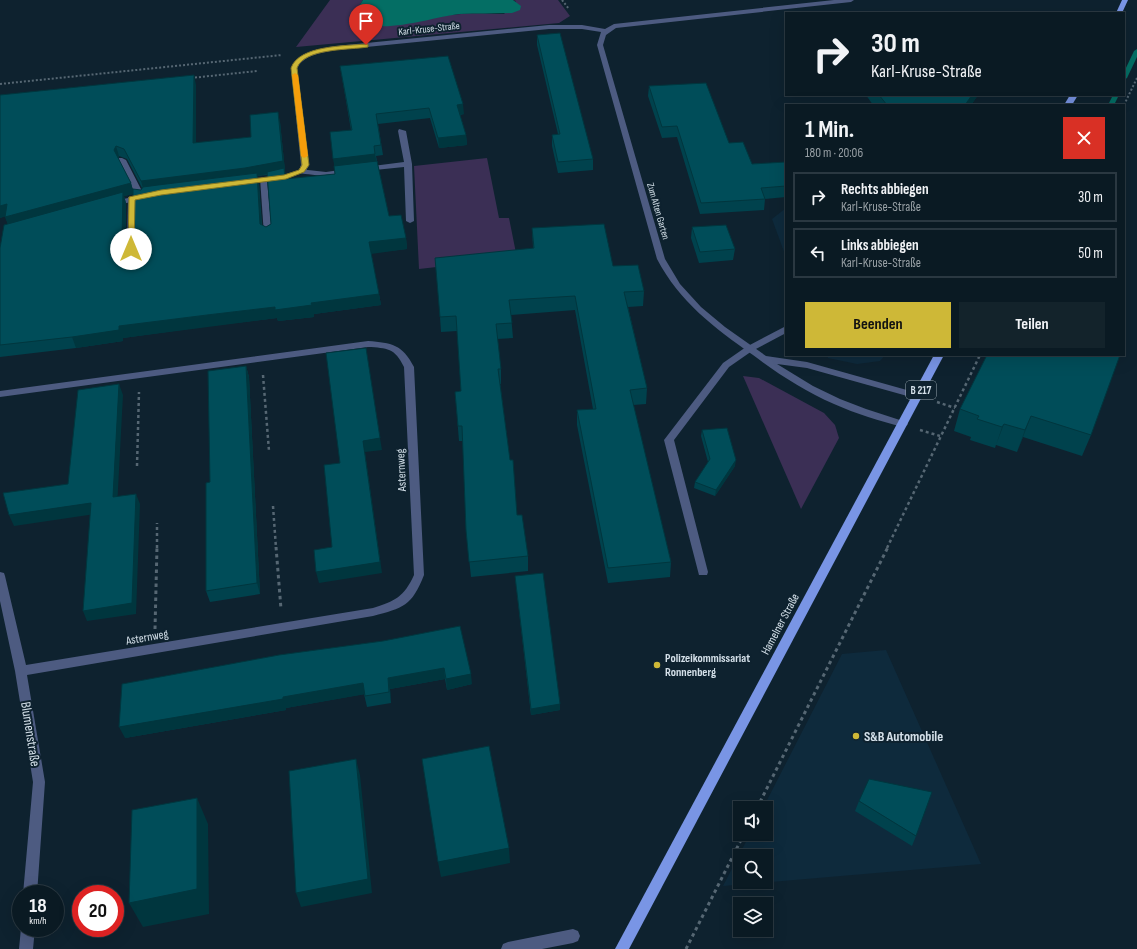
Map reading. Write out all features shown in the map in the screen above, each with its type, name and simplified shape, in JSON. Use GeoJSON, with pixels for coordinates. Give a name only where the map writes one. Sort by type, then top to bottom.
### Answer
{"type":"FeatureCollection","features":[{"type":"Feature","properties":{"kind":"main road"},"geometry":{"type":"LineString","coordinates":[[1119,12],[1125,0]]}},
{"type":"Feature","properties":{"kind":"main road","name":"Hamelner Straße"},"geometry":{"type":"LineString","coordinates":[[622,949],[938,356]]}},
{"type":"Feature","properties":{"kind":"street"},"geometry":{"type":"LineString","coordinates":[[604,31],[614,26],[628,23],[851,0]]}},
{"type":"Feature","properties":{"kind":"street","name":"Karl-Kruse-Straße"},"geometry":{"type":"LineString","coordinates":[[306,55],[336,48],[549,27],[582,27],[604,31]]}},
{"type":"Feature","properties":{"kind":"street","name":"Zum Alten Garten"},"geometry":{"type":"LineString","coordinates":[[604,31],[601,37],[600,45],[661,259],[667,274],[696,308],[762,359],[803,384],[850,407],[903,424]]}},
{"type":"Feature","properties":{"kind":"street"},"geometry":{"type":"LineString","coordinates":[[302,171],[305,165],[294,68],[296,62],[306,55]]}},
{"type":"Feature","properties":{"kind":"street"},"geometry":{"type":"LineString","coordinates":[[402,131],[408,164],[410,221]]}},
{"type":"Feature","properties":{"kind":"street"},"geometry":{"type":"LineString","coordinates":[[122,160],[141,197]]}},
{"type":"Feature","properties":{"kind":"street"},"geometry":{"type":"LineString","coordinates":[[239,183],[286,177],[302,171],[326,174],[408,164]]}},
{"type":"Feature","properties":{"kind":"street"},"geometry":{"type":"LineString","coordinates":[[262,180],[268,235]]}},
{"type":"Feature","properties":{"kind":"street"},"geometry":{"type":"LineString","coordinates":[[102,207],[154,194]]}},
{"type":"Feature","properties":{"kind":"street"},"geometry":{"type":"LineString","coordinates":[[131,199],[131,249]]}},
{"type":"Feature","properties":{"kind":"street"},"geometry":{"type":"LineString","coordinates":[[703,572],[670,440],[726,365],[749,349],[785,330]]}},
{"type":"Feature","properties":{"kind":"street","name":"Asternweg"},"geometry":{"type":"LineString","coordinates":[[0,394],[368,344],[391,347],[404,354],[409,367],[419,575],[412,593],[399,604],[373,612],[21,671]]}},
{"type":"Feature","properties":{"kind":"street","name":"Zum Alten Garten"},"geometry":{"type":"LineString","coordinates":[[762,359],[807,365],[918,396]]}},
{"type":"Feature","properties":{"kind":"street","name":"Blumenstraße"},"geometry":{"type":"LineString","coordinates":[[0,576],[4,616],[21,671],[39,782],[31,885]]}},
{"type":"Feature","properties":{"kind":"street"},"geometry":{"type":"LineString","coordinates":[[508,949],[573,936]]}},
{"type":"Feature","properties":{"kind":"street"},"geometry":{"type":"LineString","coordinates":[[26,949],[27,937]]}},
{"type":"Feature","properties":{"kind":"path"},"geometry":{"type":"LineString","coordinates":[[0,84],[248,57],[306,55]]}},
{"type":"Feature","properties":{"kind":"path"},"geometry":{"type":"LineString","coordinates":[[189,78],[256,71]]}},
{"type":"Feature","properties":{"kind":"path"},"geometry":{"type":"LineString","coordinates":[[1124,104],[1137,78]]}},
{"type":"Feature","properties":{"kind":"path"},"geometry":{"type":"LineString","coordinates":[[761,801],[857,611],[980,356]]}},
{"type":"Feature","properties":{"kind":"path"},"geometry":{"type":"LineString","coordinates":[[262,359],[269,451]]}},
{"type":"Feature","properties":{"kind":"path"},"geometry":{"type":"LineString","coordinates":[[137,466],[139,376]]}},
{"type":"Feature","properties":{"kind":"path"},"geometry":{"type":"LineString","coordinates":[[273,506],[282,627]]}},
{"type":"Feature","properties":{"kind":"path"},"geometry":{"type":"LineString","coordinates":[[154,649],[157,523]]}},
{"type":"Feature","properties":{"kind":"path"},"geometry":{"type":"LineString","coordinates":[[686,949],[740,841]]}},
{"type":"Feature","properties":{"kind":"shaded area"},"geometry":{"type":"Polygon","coordinates":[[[330,0],[363,0],[357,9],[365,25],[389,25],[461,14],[504,14],[516,1],[513,0],[558,0],[570,16],[559,23],[296,47],[330,0]]]}},
{"type":"Feature","properties":{"kind":"shaded area"},"geometry":{"type":"Polygon","coordinates":[[[363,0],[513,0],[521,6],[520,10],[512,13],[459,14],[408,24],[381,26],[369,25],[359,21],[357,9],[363,0]]]}},
{"type":"Feature","properties":{"kind":"shaded area"},"geometry":{"type":"Polygon","coordinates":[[[487,158],[499,218],[509,218],[517,258],[419,269],[414,166],[487,158]]]}},
{"type":"Feature","properties":{"kind":"shaded area"},"geometry":{"type":"Polygon","coordinates":[[[785,209],[785,254],[772,219],[785,209]]]}},
{"type":"Feature","properties":{"kind":"shaded area"},"geometry":{"type":"Polygon","coordinates":[[[827,356],[884,356],[880,361],[857,364],[828,358],[827,356]]]}},
{"type":"Feature","properties":{"kind":"shaded area"},"geometry":{"type":"Polygon","coordinates":[[[743,376],[759,378],[824,413],[835,425],[839,438],[801,509],[743,376]]]}},
{"type":"Feature","properties":{"kind":"shaded area"},"geometry":{"type":"Polygon","coordinates":[[[886,650],[981,864],[773,882],[773,849],[742,849],[746,841],[773,841],[773,801],[767,801],[842,654],[886,650]]]}},
{"type":"Feature","properties":{"kind":"shaded area"},"geometry":{"type":"Polygon","coordinates":[[[733,867],[733,885],[723,886],[733,867]]]}},
{"type":"Feature","properties":{"kind":"building"},"geometry":{"type":"Polygon","coordinates":[[[560,33],[593,159],[558,162],[552,135],[560,134],[537,35],[560,33]]]}},
{"type":"Feature","properties":{"kind":"building"},"geometry":{"type":"Polygon","coordinates":[[[448,56],[463,104],[457,105],[466,135],[438,138],[429,108],[376,114],[381,145],[374,146],[375,154],[333,159],[330,132],[352,130],[340,66],[448,56]]]}},
{"type":"Feature","properties":{"kind":"building"},"geometry":{"type":"Polygon","coordinates":[[[194,75],[193,143],[251,137],[250,115],[278,112],[283,161],[245,168],[141,181],[124,149],[116,146],[114,150],[131,183],[5,217],[7,204],[0,206],[0,95],[194,75]]]}},
{"type":"Feature","properties":{"kind":"building"},"geometry":{"type":"Polygon","coordinates":[[[706,83],[729,143],[743,142],[752,164],[785,162],[785,186],[761,188],[765,199],[701,203],[677,126],[662,127],[649,86],[706,83]]]}},
{"type":"Feature","properties":{"kind":"building"},"geometry":{"type":"Polygon","coordinates":[[[880,96],[971,96],[966,104],[886,104],[880,96]]]}},
{"type":"Feature","properties":{"kind":"building"},"geometry":{"type":"Polygon","coordinates":[[[377,161],[389,216],[401,215],[406,238],[369,242],[379,294],[311,303],[312,305],[275,310],[275,307],[119,326],[119,330],[0,345],[0,248],[4,225],[123,192],[122,238],[128,241],[133,238],[133,189],[141,190],[143,187],[257,173],[260,224],[266,227],[271,224],[267,172],[284,168],[285,179],[335,174],[334,166],[377,161]]]}},
{"type":"Feature","properties":{"kind":"building"},"geometry":{"type":"Polygon","coordinates":[[[604,224],[613,266],[638,265],[644,291],[624,292],[647,388],[630,390],[671,562],[608,568],[577,410],[596,409],[575,296],[509,300],[512,323],[496,324],[501,369],[498,369],[510,460],[513,460],[517,515],[522,515],[528,556],[469,562],[466,530],[462,426],[458,426],[455,392],[461,391],[456,316],[440,317],[435,258],[534,248],[532,228],[604,224]]]}},
{"type":"Feature","properties":{"kind":"building"},"geometry":{"type":"Polygon","coordinates":[[[726,225],[735,249],[700,252],[692,227],[726,225]]]}},
{"type":"Feature","properties":{"kind":"building"},"geometry":{"type":"Polygon","coordinates":[[[366,348],[380,438],[363,441],[380,562],[316,572],[314,550],[332,547],[324,465],[340,463],[326,353],[366,348]]]}},
{"type":"Feature","properties":{"kind":"building"},"geometry":{"type":"Polygon","coordinates":[[[986,356],[1120,356],[1091,435],[1031,416],[1025,430],[1004,424],[1002,427],[977,419],[979,416],[960,409],[986,356]]]}},
{"type":"Feature","properties":{"kind":"building"},"geometry":{"type":"Polygon","coordinates":[[[246,366],[257,583],[206,591],[206,483],[210,482],[208,371],[246,366]]]}},
{"type":"Feature","properties":{"kind":"building"},"geometry":{"type":"Polygon","coordinates":[[[119,384],[113,497],[136,494],[132,603],[83,611],[91,503],[9,515],[3,493],[68,484],[78,390],[119,384]]]}},
{"type":"Feature","properties":{"kind":"building"},"geometry":{"type":"Polygon","coordinates":[[[727,428],[736,460],[716,490],[695,482],[710,459],[702,430],[727,428]]]}},
{"type":"Feature","properties":{"kind":"building"},"geometry":{"type":"Polygon","coordinates":[[[543,573],[560,704],[531,709],[515,576],[543,573]]]}},
{"type":"Feature","properties":{"kind":"building"},"geometry":{"type":"Polygon","coordinates":[[[460,626],[471,674],[446,679],[444,668],[388,678],[389,692],[365,696],[363,683],[283,697],[283,699],[119,727],[122,684],[279,655],[383,641],[460,626]]]}},
{"type":"Feature","properties":{"kind":"building"},"geometry":{"type":"Polygon","coordinates":[[[489,746],[509,848],[438,862],[422,759],[489,746]]]}},
{"type":"Feature","properties":{"kind":"building"},"geometry":{"type":"Polygon","coordinates":[[[356,759],[368,879],[296,893],[289,771],[356,759]]]}},
{"type":"Feature","properties":{"kind":"building"},"geometry":{"type":"Polygon","coordinates":[[[869,779],[932,792],[916,836],[859,801],[869,779]]]}},
{"type":"Feature","properties":{"kind":"building"},"geometry":{"type":"Polygon","coordinates":[[[197,798],[197,889],[129,903],[132,810],[197,798]]]}},
{"type":"Feature","properties":{"kind":"waterway"},"geometry":{"type":"LineString","coordinates":[[1125,76],[1137,51]]}},
{"type":"Feature","properties":{"kind":"waterway"},"geometry":{"type":"LineString","coordinates":[[1112,104],[1116,96]]}},
{"type":"Feature","properties":{"kind":"slow traffic"},"geometry":{"type":"LineString","coordinates":[[295,75],[304,156]]}},
{"type":"Feature","properties":{"kind":"place","name":"Polizeikommissariat Ronnenberg"},"geometry":{"type":"Point","coordinates":[657,665]}},
{"type":"Feature","properties":{"kind":"place","name":"S&B Automobile"},"geometry":{"type":"Point","coordinates":[856,736]}},
{"type":"Feature","properties":{"kind":"route"},"geometry":{"type":"LineString","coordinates":[[131,249],[131,199],[161,192],[286,177],[302,171],[305,165],[294,68],[296,62],[306,55],[317,52],[336,48],[366,45]]}}]}
